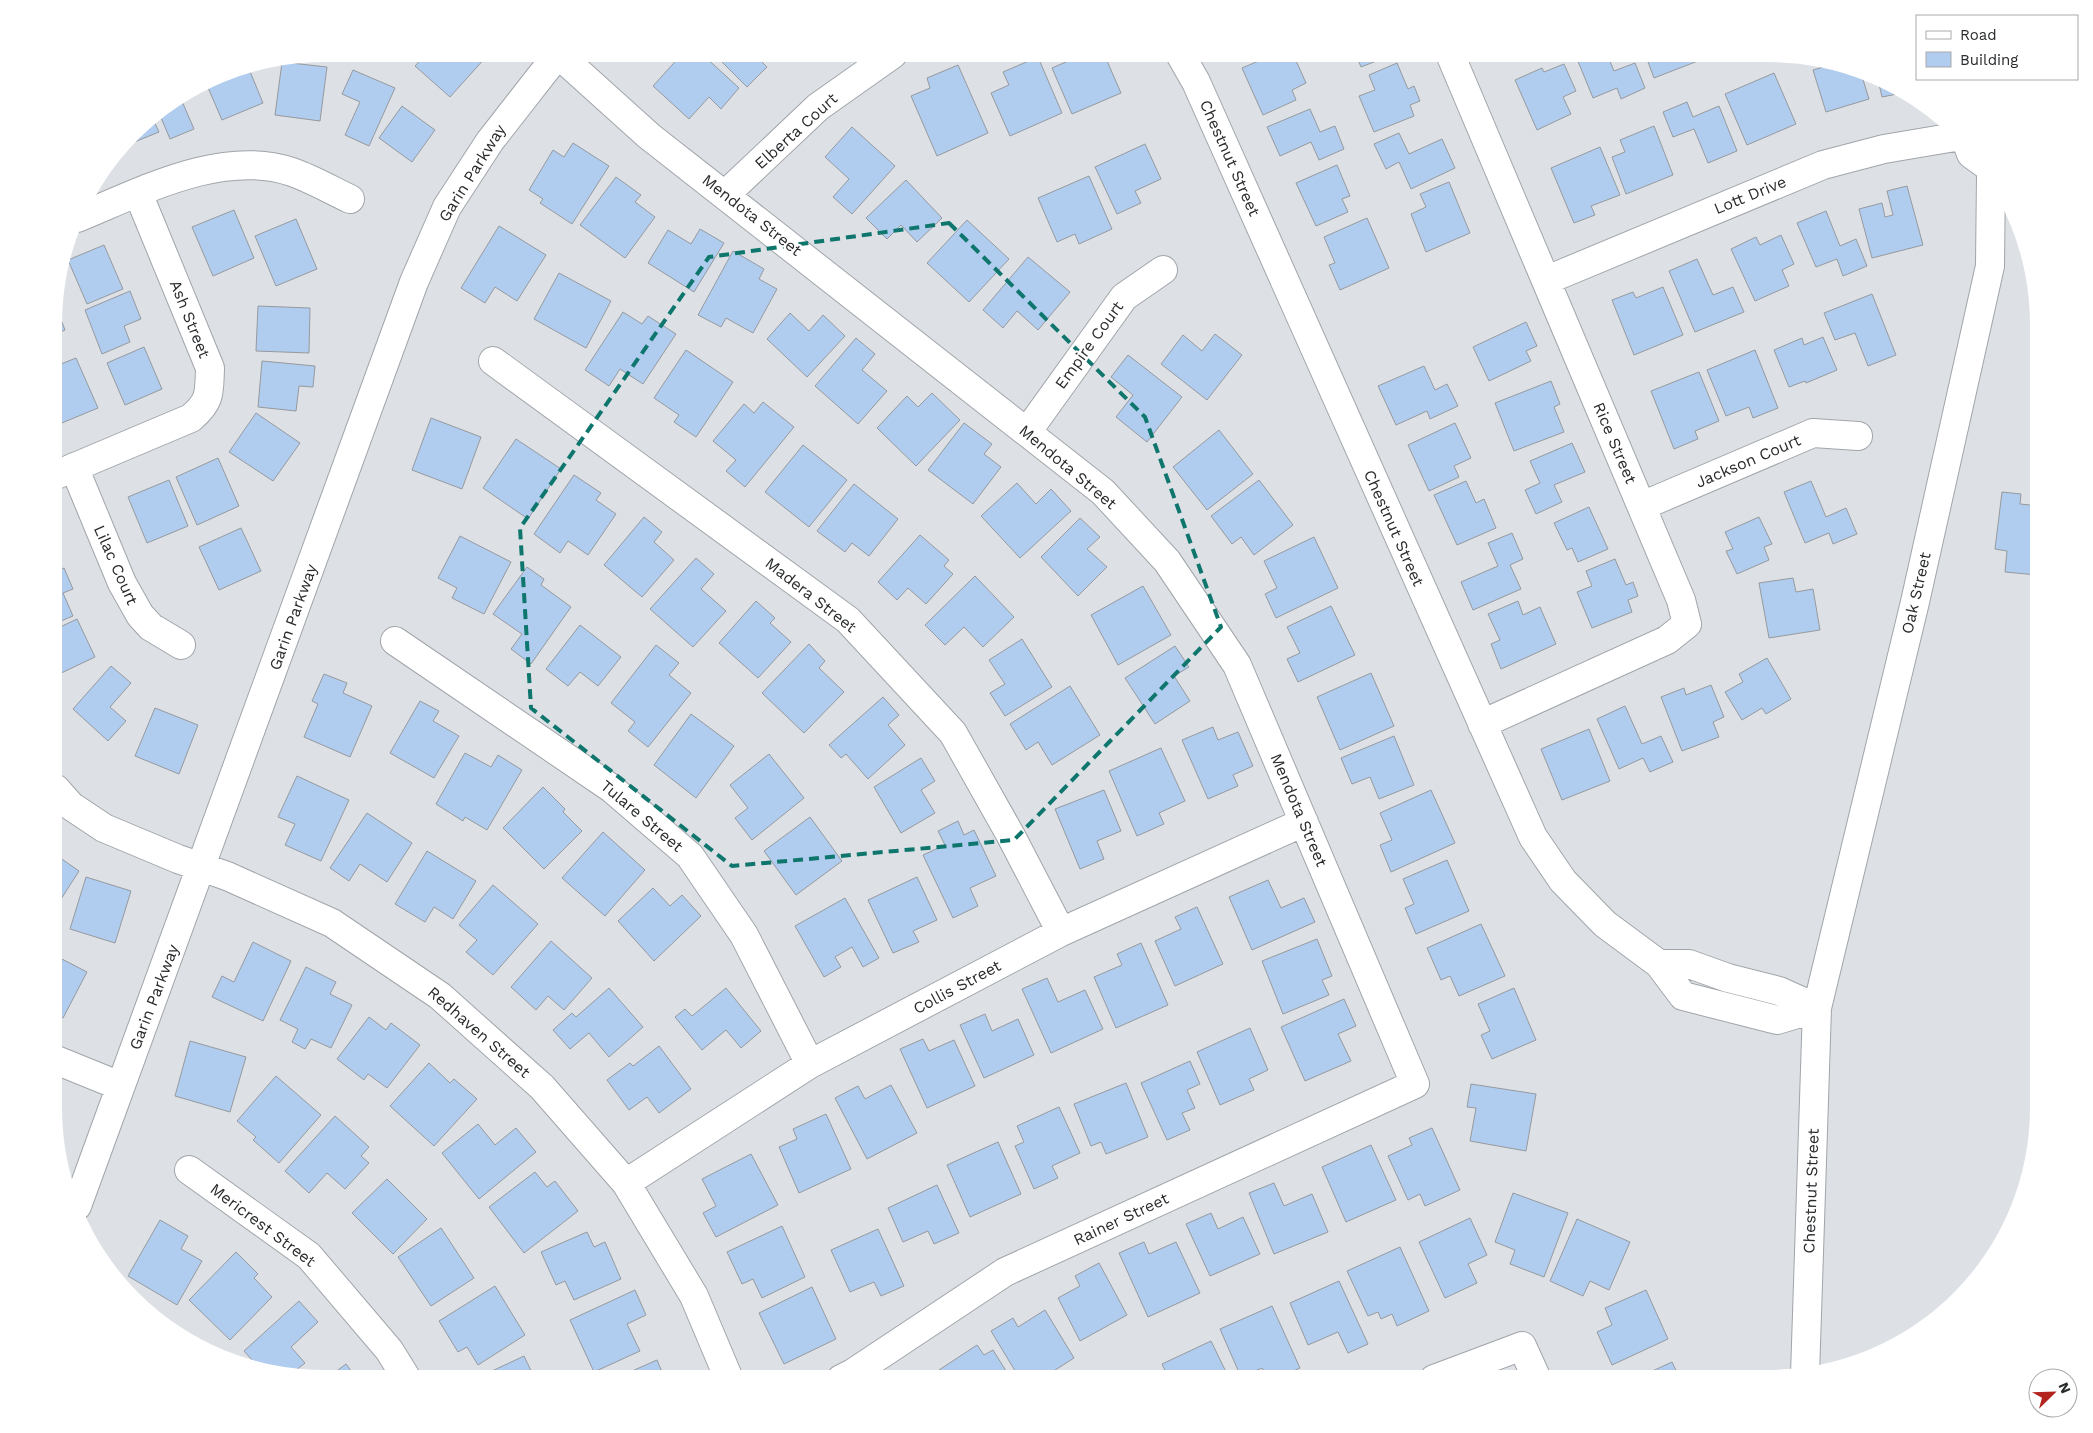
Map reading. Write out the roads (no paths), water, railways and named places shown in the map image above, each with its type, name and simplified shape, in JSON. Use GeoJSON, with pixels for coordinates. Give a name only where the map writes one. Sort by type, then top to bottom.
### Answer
{"type":"FeatureCollection","features":[{"type":"Feature","properties":{"kind":"street","name":"Garin Parkway"},"geometry":{"type":"LineString","coordinates":[[79,1201],[202,868],[414,282],[447,207],[490,141],[552,62]]}},
{"type":"Feature","properties":{"kind":"street","name":"Mendota Street"},"geometry":{"type":"LineString","coordinates":[[567,62],[649,136],[726,194],[1103,492],[1167,561],[1237,665],[1415,1084]]}},
{"type":"Feature","properties":{"kind":"street","name":"Elberta Court"},"geometry":{"type":"LineString","coordinates":[[726,194],[818,107],[882,62]]}},
{"type":"Feature","properties":{"kind":"street","name":"Chestnut Street"},"geometry":{"type":"LineString","coordinates":[[1185,62],[1196,82],[1533,837],[1563,881],[1605,924],[1659,964],[1690,964],[1728,978],[1779,990],[1817,1008],[1805,1368]]}},
{"type":"Feature","properties":{"kind":"street","name":"Rice Street"},"geometry":{"type":"LineString","coordinates":[[1453,62],[1642,506],[1681,600],[1687,624],[1667,640],[1482,724]]}},
{"type":"Feature","properties":{"kind":"street","name":"Lott Drive"},"geometry":{"type":"LineString","coordinates":[[1547,280],[1823,166],[1884,149],[1952,137]]}},
{"type":"Feature","properties":{"kind":"street"},"geometry":{"type":"LineString","coordinates":[[86,215],[138,193],[206,169],[253,164],[291,172],[350,199]]}},
{"type":"Feature","properties":{"kind":"street","name":"Oak Street"},"geometry":{"type":"LineString","coordinates":[[1817,1008],[1915,602],[1990,266],[1991,187]]}},
{"type":"Feature","properties":{"kind":"street","name":"Ash Street"},"geometry":{"type":"LineString","coordinates":[[65,471],[191,418],[204,407],[209,396],[210,368],[138,193]]}},
{"type":"Feature","properties":{"kind":"street","name":"Empire Court"},"geometry":{"type":"LineString","coordinates":[[1027,432],[1124,296],[1163,270]]}},
{"type":"Feature","properties":{"kind":"street","name":"Madera Street"},"geometry":{"type":"LineString","coordinates":[[493,361],[848,620],[953,733],[1011,836],[1061,932]]}},
{"type":"Feature","properties":{"kind":"street","name":"Jackson Court"},"geometry":{"type":"LineString","coordinates":[[1642,506],[1813,433],[1858,436]]}},
{"type":"Feature","properties":{"kind":"street","name":"Lilac Court"},"geometry":{"type":"LineString","coordinates":[[65,471],[140,615],[151,627],[181,645]]}},
{"type":"Feature","properties":{"kind":"street","name":"Tulare Street"},"geometry":{"type":"LineString","coordinates":[[395,641],[611,788],[690,856],[744,935],[810,1064]]}},
{"type":"Feature","properties":{"kind":"street","name":"Redhaven Street"},"geometry":{"type":"LineString","coordinates":[[62,796],[71,806],[104,828],[202,868],[227,876],[332,923],[440,996],[542,1087],[626,1183],[694,1296],[725,1370]]}},
{"type":"Feature","properties":{"kind":"street","name":"Collis Street"},"geometry":{"type":"LineString","coordinates":[[626,1183],[810,1064],[1061,932],[1304,822]]}},
{"type":"Feature","properties":{"kind":"street"},"geometry":{"type":"LineString","coordinates":[[62,1062],[120,1086]]}},
{"type":"Feature","properties":{"kind":"street","name":"Rainer Street"},"geometry":{"type":"LineString","coordinates":[[858,1370],[1005,1272],[1415,1084]]}},
{"type":"Feature","properties":{"kind":"street","name":"Mericrest Street"},"geometry":{"type":"LineString","coordinates":[[188,1170],[309,1256],[390,1350],[402,1370]]}},
{"type":"Feature","properties":{"kind":"street"},"geometry":{"type":"LineString","coordinates":[[1458,1370],[1522,1346],[1533,1370]]}}]}
